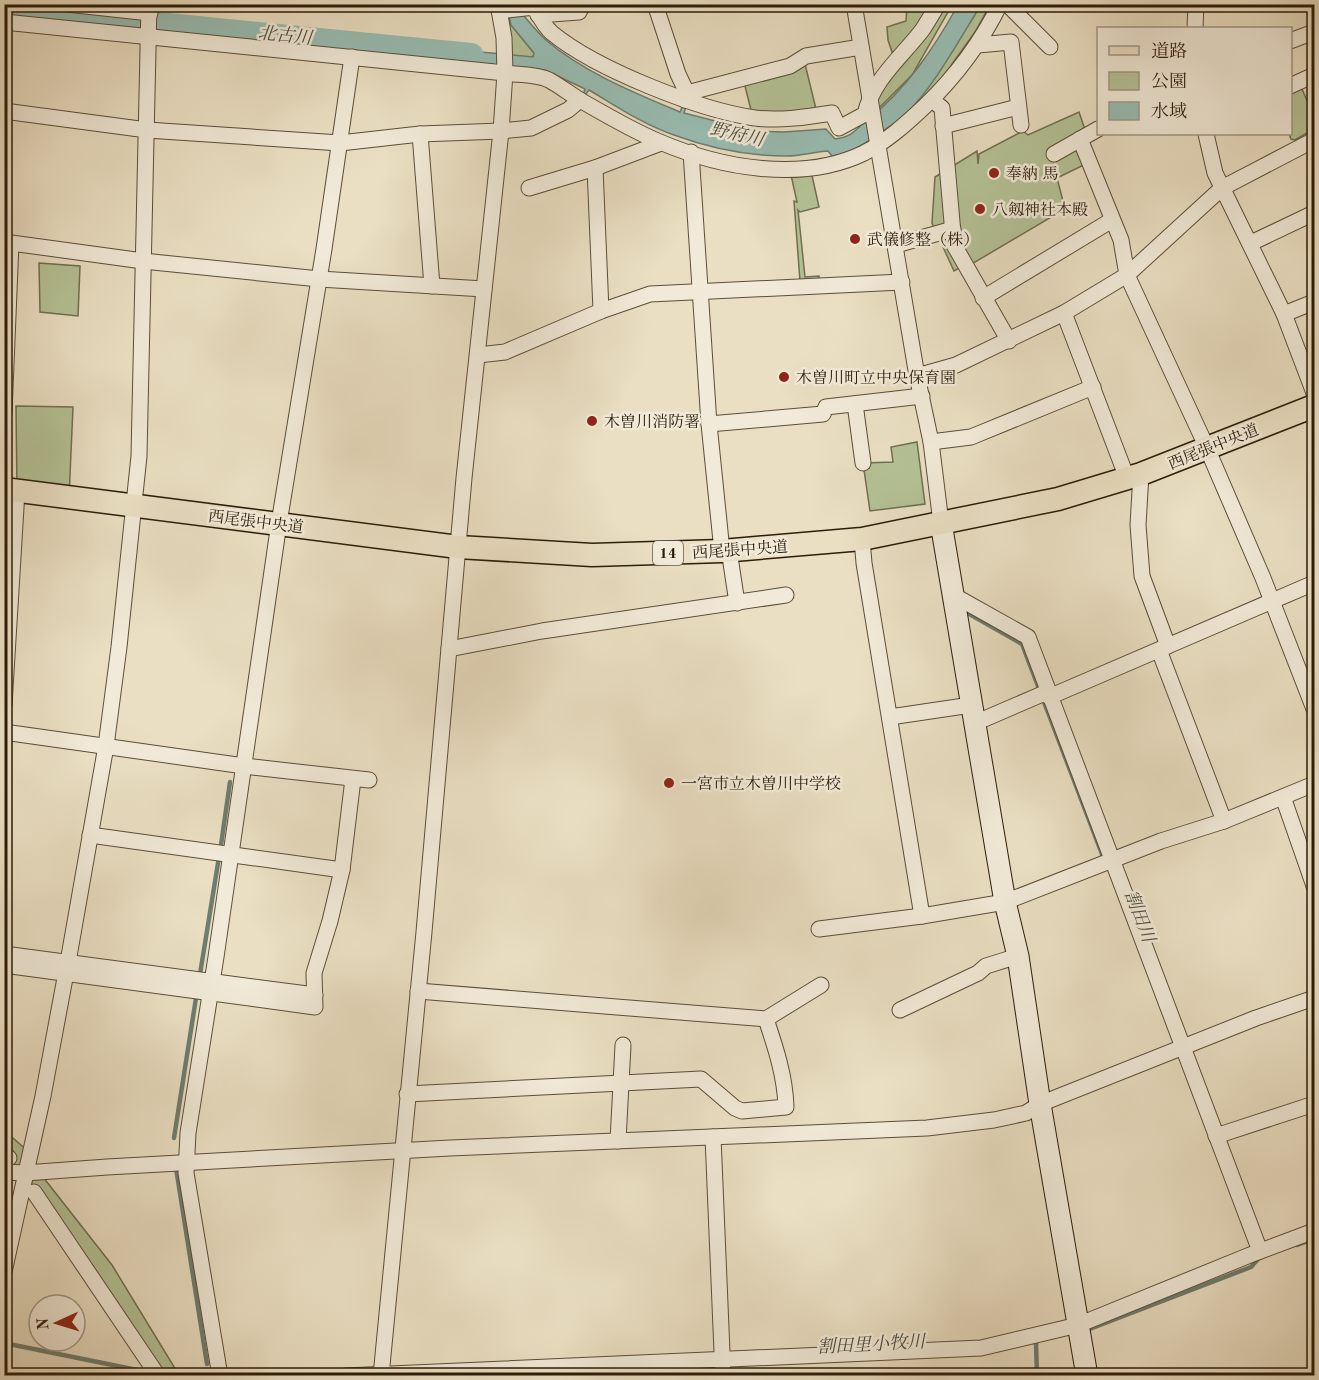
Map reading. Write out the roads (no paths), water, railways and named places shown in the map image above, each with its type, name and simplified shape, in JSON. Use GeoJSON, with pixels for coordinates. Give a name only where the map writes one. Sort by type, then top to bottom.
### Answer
{"type":"FeatureCollection","features":[{"type":"Feature","properties":{"kind":"main road","name":"西尾張中央道"},"geometry":{"type":"LineString","coordinates":[[11,490],[458,547],[592,555],[725,551],[862,538],[1058,499],[1134,476],[1314,406]]}},
{"type":"Feature","properties":{"kind":"street"},"geometry":{"type":"LineString","coordinates":[[4,1272],[43,1095],[106,746],[139,456],[150,11],[67,4]]}},
{"type":"Feature","properties":{"kind":"street"},"geometry":{"type":"LineString","coordinates":[[381,1374],[448,649],[501,131],[505,72],[501,9],[579,12],[583,4]]}},
{"type":"Feature","properties":{"kind":"street"},"geometry":{"type":"LineString","coordinates":[[655,4],[686,96]]}},
{"type":"Feature","properties":{"kind":"street"},"geometry":{"type":"LineString","coordinates":[[854,4],[917,376],[931,442],[953,595],[1005,902],[1018,956],[1040,1104],[1087,1376]]}},
{"type":"Feature","properties":{"kind":"street"},"geometry":{"type":"LineString","coordinates":[[533,11],[550,32],[577,50],[626,75],[754,118],[787,119],[832,113],[839,128],[865,114],[869,98],[876,85],[923,28],[938,4]]}},
{"type":"Feature","properties":{"kind":"street"},"geometry":{"type":"LineString","coordinates":[[4,22],[505,72],[547,79],[580,100],[661,143],[733,165],[764,170],[823,166],[861,154],[906,124],[932,100],[968,59],[1000,4]]}},
{"type":"Feature","properties":{"kind":"street"},"geometry":{"type":"LineString","coordinates":[[1007,4],[1050,47]]}},
{"type":"Feature","properties":{"kind":"street"},"geometry":{"type":"LineString","coordinates":[[1195,27],[1196,4]]}},
{"type":"Feature","properties":{"kind":"street"},"geometry":{"type":"LineString","coordinates":[[1292,40],[1314,32]]}},
{"type":"Feature","properties":{"kind":"street"},"geometry":{"type":"LineString","coordinates":[[978,45],[1011,42],[1021,125]]}},
{"type":"Feature","properties":{"kind":"street"},"geometry":{"type":"LineString","coordinates":[[686,96],[790,66],[806,56],[861,47]]}},
{"type":"Feature","properties":{"kind":"street"},"geometry":{"type":"LineString","coordinates":[[220,1376],[185,1162],[279,523],[352,57]]}},
{"type":"Feature","properties":{"kind":"street"},"geometry":{"type":"LineString","coordinates":[[1292,85],[1314,75]]}},
{"type":"Feature","properties":{"kind":"street"},"geometry":{"type":"LineString","coordinates":[[4,111],[147,130],[340,143],[420,134],[531,128],[568,110],[580,100]]}},
{"type":"Feature","properties":{"kind":"street"},"geometry":{"type":"LineString","coordinates":[[932,100],[942,108],[954,245],[1009,341]]}},
{"type":"Feature","properties":{"kind":"street"},"geometry":{"type":"LineString","coordinates":[[943,126],[1018,107]]}},
{"type":"Feature","properties":{"kind":"street"},"geometry":{"type":"LineString","coordinates":[[1054,154],[1097,130]]}},
{"type":"Feature","properties":{"kind":"street"},"geometry":{"type":"LineString","coordinates":[[420,134],[432,286]]}},
{"type":"Feature","properties":{"kind":"street"},"geometry":{"type":"LineString","coordinates":[[1206,135],[1215,174],[1284,314],[1314,393]]}},
{"type":"Feature","properties":{"kind":"street"},"geometry":{"type":"LineString","coordinates":[[1080,140],[1121,240],[1127,275],[1207,448],[1314,709]]}},
{"type":"Feature","properties":{"kind":"street"},"geometry":{"type":"LineString","coordinates":[[917,376],[956,365],[1064,314],[1127,275],[1222,188],[1314,140]]}},
{"type":"Feature","properties":{"kind":"street"},"geometry":{"type":"LineString","coordinates":[[529,188],[595,168],[661,143]]}},
{"type":"Feature","properties":{"kind":"street"},"geometry":{"type":"LineString","coordinates":[[691,152],[709,424],[725,551],[737,603]]}},
{"type":"Feature","properties":{"kind":"street"},"geometry":{"type":"LineString","coordinates":[[595,168],[601,311]]}},
{"type":"Feature","properties":{"kind":"street"},"geometry":{"type":"LineString","coordinates":[[1251,243],[1314,213]]}},
{"type":"Feature","properties":{"kind":"street"},"geometry":{"type":"LineString","coordinates":[[983,298],[1112,220]]}},
{"type":"Feature","properties":{"kind":"street"},"geometry":{"type":"LineString","coordinates":[[896,245],[953,230]]}},
{"type":"Feature","properties":{"kind":"street"},"geometry":{"type":"LineString","coordinates":[[4,413],[8,243],[143,261],[319,279],[484,289]]}},
{"type":"Feature","properties":{"kind":"street"},"geometry":{"type":"LineString","coordinates":[[478,355],[505,352],[601,311],[650,294],[902,282]]}},
{"type":"Feature","properties":{"kind":"street"},"geometry":{"type":"LineString","coordinates":[[1284,314],[1314,305]]}},
{"type":"Feature","properties":{"kind":"street"},"geometry":{"type":"LineString","coordinates":[[1064,314],[1093,387],[1134,476],[1142,576],[1163,648],[1224,821]]}},
{"type":"Feature","properties":{"kind":"street"},"geometry":{"type":"LineString","coordinates":[[931,442],[971,436],[1093,387]]}},
{"type":"Feature","properties":{"kind":"street"},"geometry":{"type":"LineString","coordinates":[[709,424],[823,414],[826,407],[922,396]]}},
{"type":"Feature","properties":{"kind":"street"},"geometry":{"type":"LineString","coordinates":[[855,404],[863,463]]}},
{"type":"Feature","properties":{"kind":"street"},"geometry":{"type":"LineString","coordinates":[[4,705],[11,490]]}},
{"type":"Feature","properties":{"kind":"street"},"geometry":{"type":"LineString","coordinates":[[862,538],[864,563],[922,916]]}},
{"type":"Feature","properties":{"kind":"street"},"geometry":{"type":"LineString","coordinates":[[890,717],[973,714],[1044,695],[1163,648],[1314,583]]}},
{"type":"Feature","properties":{"kind":"street"},"geometry":{"type":"LineString","coordinates":[[953,595],[1028,637],[1044,695],[1179,1050],[1216,1136],[1255,1253]]}},
{"type":"Feature","properties":{"kind":"street"},"geometry":{"type":"LineString","coordinates":[[448,649],[542,631],[786,596]]}},
{"type":"Feature","properties":{"kind":"street"},"geometry":{"type":"LineString","coordinates":[[4,732],[244,766],[369,780]]}},
{"type":"Feature","properties":{"kind":"street"},"geometry":{"type":"LineString","coordinates":[[4,965],[67,968],[211,987],[315,1007],[314,973],[342,870],[353,779]]}},
{"type":"Feature","properties":{"kind":"street"},"geometry":{"type":"LineString","coordinates":[[819,929],[922,916],[1005,902],[1107,862],[1224,821],[1314,784]]}},
{"type":"Feature","properties":{"kind":"street"},"geometry":{"type":"LineString","coordinates":[[1283,797],[1314,886]]}},
{"type":"Feature","properties":{"kind":"street"},"geometry":{"type":"LineString","coordinates":[[90,835],[342,870]]}},
{"type":"Feature","properties":{"kind":"street"},"geometry":{"type":"LineString","coordinates":[[4,954],[67,968]]}},
{"type":"Feature","properties":{"kind":"street"},"geometry":{"type":"LineString","coordinates":[[900,1010],[978,973],[986,966],[1018,956]]}},
{"type":"Feature","properties":{"kind":"street"},"geometry":{"type":"LineString","coordinates":[[417,991],[766,1019],[821,985]]}},
{"type":"Feature","properties":{"kind":"street"},"geometry":{"type":"LineString","coordinates":[[6,1161],[26,1173],[185,1162],[963,1125],[1026,1113],[1040,1104],[1256,1018],[1314,998]]}},
{"type":"Feature","properties":{"kind":"street"},"geometry":{"type":"LineString","coordinates":[[407,1094],[701,1079],[735,1108],[742,1111],[786,1107],[786,1086],[766,1019]]}},
{"type":"Feature","properties":{"kind":"street"},"geometry":{"type":"LineString","coordinates":[[618,1141],[623,1045]]}},
{"type":"Feature","properties":{"kind":"street"},"geometry":{"type":"LineString","coordinates":[[1216,1136],[1314,1104]]}},
{"type":"Feature","properties":{"kind":"street"},"geometry":{"type":"LineString","coordinates":[[712,1137],[723,1376]]}},
{"type":"Feature","properties":{"kind":"street"},"geometry":{"type":"LineString","coordinates":[[34,1192],[158,1376]]}},
{"type":"Feature","properties":{"kind":"street"},"geometry":{"type":"LineString","coordinates":[[345,1376],[981,1348],[1078,1325],[1314,1231]]}},
{"type":"Feature","properties":{"kind":"water","name":"野府川"},"geometry":{"type":"Polygon","coordinates":[[[958,5],[981,5],[926,91],[901,119],[867,142],[850,151],[832,156],[828,151],[773,156],[715,147],[663,131],[630,115],[589,90],[583,95],[585,89],[545,70],[438,60],[439,48],[533,57],[534,53],[511,25],[509,16],[518,9],[546,40],[576,62],[610,81],[680,112],[684,103],[687,104],[684,113],[754,131],[784,132],[826,129],[835,139],[852,133],[894,96],[918,68],[958,5]]]}},
{"type":"Feature","properties":{"kind":"waterway","name":"北古川"},"geometry":{"type":"LineString","coordinates":[[4,7],[158,25],[471,56]]}},
{"type":"Feature","properties":{"kind":"waterway","name":"割田川"},"geometry":{"type":"LineString","coordinates":[[964,611],[1022,644],[1105,862]]}},
{"type":"Feature","properties":{"kind":"waterway"},"geometry":{"type":"LineString","coordinates":[[221,845],[230,782]]}},
{"type":"Feature","properties":{"kind":"waterway"},"geometry":{"type":"LineString","coordinates":[[200,974],[219,857]]}},
{"type":"Feature","properties":{"kind":"waterway"},"geometry":{"type":"LineString","coordinates":[[174,1138],[196,998]]}},
{"type":"Feature","properties":{"kind":"waterway"},"geometry":{"type":"LineString","coordinates":[[176,1168],[207,1364]]}},
{"type":"Feature","properties":{"kind":"waterway"},"geometry":{"type":"LineString","coordinates":[[4,1183],[6,1186],[4,1202]]}},
{"type":"Feature","properties":{"kind":"waterway","name":"割田里小牧川"},"geometry":{"type":"LineString","coordinates":[[1297,1245],[1314,1239]]}},
{"type":"Feature","properties":{"kind":"waterway","name":"割田里小牧川"},"geometry":{"type":"LineString","coordinates":[[1087,1330],[1251,1267],[1258,1259]]}},
{"type":"Feature","properties":{"kind":"waterway"},"geometry":{"type":"LineString","coordinates":[[1036,1342],[1037,1376]]}},
{"type":"Feature","properties":{"kind":"waterway"},"geometry":{"type":"LineString","coordinates":[[4,1343],[147,1372]]}},
{"type":"Feature","properties":{"kind":"place","name":"奉納 馬"},"geometry":{"type":"Point","coordinates":[994,173]}},
{"type":"Feature","properties":{"kind":"place","name":"八剱神社本殿"},"geometry":{"type":"Point","coordinates":[980,209]}},
{"type":"Feature","properties":{"kind":"place","name":"武儀修整（株）"},"geometry":{"type":"Point","coordinates":[855,239]}},
{"type":"Feature","properties":{"kind":"place","name":"木曽川町立中央保育園"},"geometry":{"type":"Point","coordinates":[784,377]}},
{"type":"Feature","properties":{"kind":"place","name":"木曽川消防署"},"geometry":{"type":"Point","coordinates":[592,421]}},
{"type":"Feature","properties":{"kind":"place","name":"一宮市立木曽川中学校"},"geometry":{"type":"Point","coordinates":[669,783]}}]}
